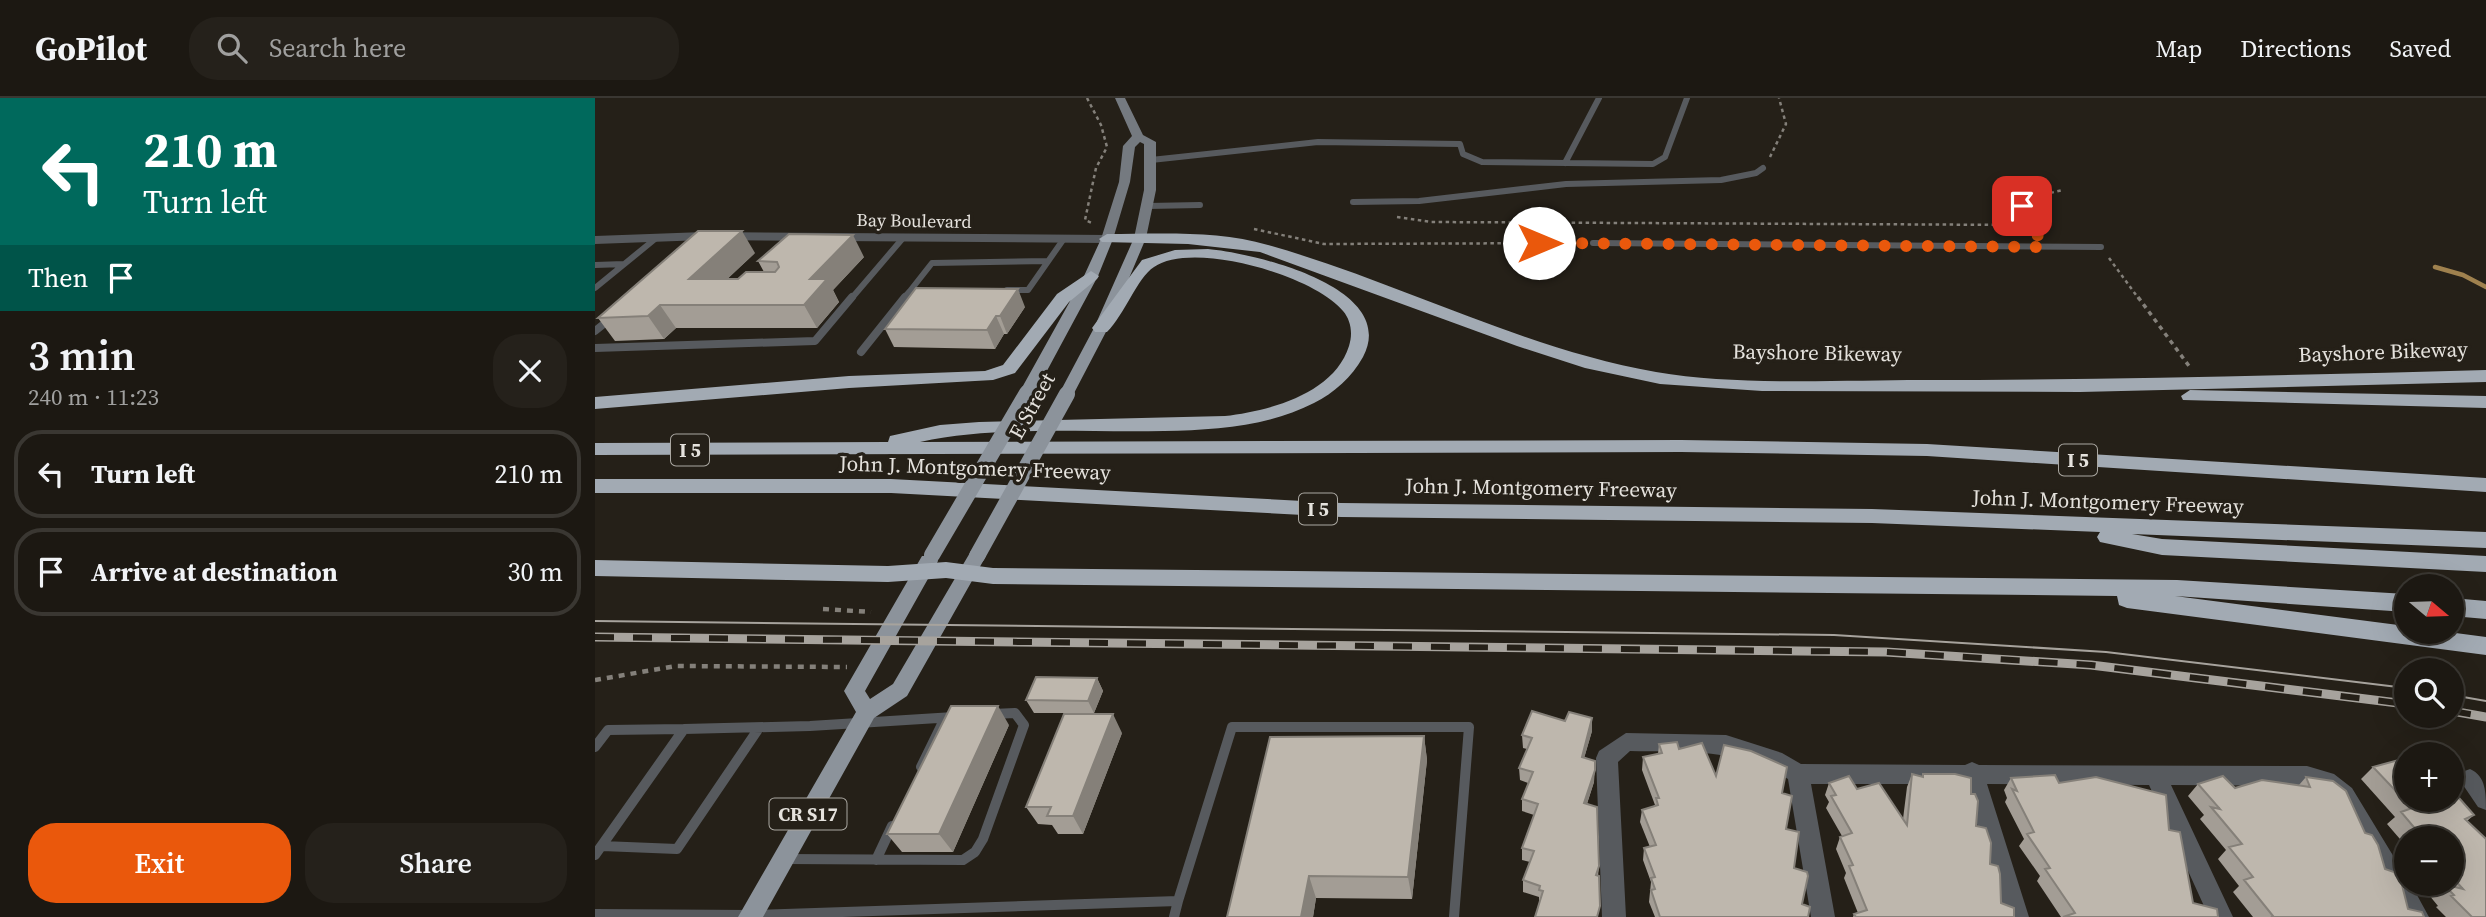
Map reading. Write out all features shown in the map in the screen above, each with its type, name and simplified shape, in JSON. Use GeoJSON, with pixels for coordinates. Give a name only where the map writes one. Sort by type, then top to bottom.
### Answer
{"type":"FeatureCollection","features":[{"type":"Feature","properties":{"kind":"highway"},"geometry":{"type":"LineString","coordinates":[[1107,239],[1227,241],[1263,248],[1534,346],[1591,364],[1660,378],[1762,385],[2080,386],[2486,376]]}},
{"type":"Feature","properties":{"kind":"highway"},"geometry":{"type":"LineString","coordinates":[[841,450],[953,430],[1200,424],[1266,415],[1312,397],[1339,377],[1358,352],[1362,328],[1352,307],[1325,288],[1246,259],[1190,253],[1148,263],[1140,270],[1119,312],[1101,328]]}},
{"type":"Feature","properties":{"kind":"highway"},"geometry":{"type":"LineString","coordinates":[[595,403],[849,382],[987,376],[1009,369],[1063,298],[1091,276]]}},
{"type":"Feature","properties":{"kind":"highway"},"geometry":{"type":"LineString","coordinates":[[2080,386],[2199,397],[2486,402]]}},
{"type":"Feature","properties":{"kind":"highway","name":"John J. Montgomery Freeway"},"geometry":{"type":"LineString","coordinates":[[595,449],[1600,446],[1913,450],[2482,484]]}},
{"type":"Feature","properties":{"kind":"highway","name":"John J. Montgomery Freeway"},"geometry":{"type":"LineString","coordinates":[[595,486],[891,486],[1341,510],[1872,516],[2486,540]]}},
{"type":"Feature","properties":{"kind":"highway"},"geometry":{"type":"LineString","coordinates":[[2041,524],[2162,547],[2486,564]]}},
{"type":"Feature","properties":{"kind":"highway"},"geometry":{"type":"LineString","coordinates":[[595,568],[888,574],[928,563],[973,564],[993,576],[2177,588],[2394,602]]}},
{"type":"Feature","properties":{"kind":"highway"},"geometry":{"type":"LineString","coordinates":[[2049,586],[2486,646]]}},
{"type":"Feature","properties":{"kind":"highway"},"geometry":{"type":"LineString","coordinates":[[2464,608],[2486,610]]}},
{"type":"Feature","properties":{"kind":"main road"},"geometry":{"type":"LineString","coordinates":[[1120,98],[1138,137],[1150,142],[1151,160]]}},
{"type":"Feature","properties":{"kind":"main road","name":"E Street"},"geometry":{"type":"LineString","coordinates":[[864,717],[854,691],[1027,393],[1091,276],[1119,208],[1126,179],[1129,146],[1138,137]]}},
{"type":"Feature","properties":{"kind":"main road","name":"E Street"},"geometry":{"type":"LineString","coordinates":[[750,916],[864,717],[900,690],[1067,394],[1101,328],[1140,238],[1148,206],[1151,160]]}},
{"type":"Feature","properties":{"kind":"street","name":"Bay Boulevard"},"geometry":{"type":"LineString","coordinates":[[595,240],[1107,239]]}},
{"type":"Feature","properties":{"kind":"street"},"geometry":{"type":"LineString","coordinates":[[1614,917],[1607,758],[1626,742],[1726,744],[1774,760],[1798,774],[1972,772],[2307,776],[2326,781],[2344,794],[2417,917]]}},
{"type":"Feature","properties":{"kind":"street"},"geometry":{"type":"LineString","coordinates":[[1972,772],[2017,917]]}},
{"type":"Feature","properties":{"kind":"street"},"geometry":{"type":"LineString","coordinates":[[1798,774],[1823,917]]}},
{"type":"Feature","properties":{"kind":"street"},"geometry":{"type":"LineString","coordinates":[[2156,776],[2221,917]]}},
{"type":"Feature","properties":{"kind":"street"},"geometry":{"type":"LineString","coordinates":[[2470,779],[2486,800]]}},
{"type":"Feature","properties":{"kind":"lane"},"geometry":{"type":"LineString","coordinates":[[1565,163],[1599,98]]}},
{"type":"Feature","properties":{"kind":"lane"},"geometry":{"type":"LineString","coordinates":[[1151,160],[1318,142],[1460,144],[1462,154],[1482,162],[1661,162],[1687,98]]}},
{"type":"Feature","properties":{"kind":"lane"},"geometry":{"type":"LineString","coordinates":[[1353,202],[1419,201],[1566,184],[1721,180],[1756,173],[1763,168]]}},
{"type":"Feature","properties":{"kind":"lane"},"geometry":{"type":"LineString","coordinates":[[1148,206],[1200,205]]}},
{"type":"Feature","properties":{"kind":"lane"},"geometry":{"type":"LineString","coordinates":[[595,348],[815,341],[903,238]]}},
{"type":"Feature","properties":{"kind":"lane"},"geometry":{"type":"LineString","coordinates":[[595,288],[655,239]]}},
{"type":"Feature","properties":{"kind":"lane"},"geometry":{"type":"LineString","coordinates":[[1002,290],[1028,290],[1063,240]]}},
{"type":"Feature","properties":{"kind":"lane"},"geometry":{"type":"LineString","coordinates":[[1593,243],[2101,247]]}},
{"type":"Feature","properties":{"kind":"lane"},"geometry":{"type":"LineString","coordinates":[[861,352],[932,263],[1048,261]]}},
{"type":"Feature","properties":{"kind":"lane"},"geometry":{"type":"LineString","coordinates":[[595,265],[624,264]]}},
{"type":"Feature","properties":{"kind":"lane"},"geometry":{"type":"LineString","coordinates":[[910,291],[936,291]]}},
{"type":"Feature","properties":{"kind":"lane"},"geometry":{"type":"LineString","coordinates":[[595,331],[615,314]]}},
{"type":"Feature","properties":{"kind":"lane"},"geometry":{"type":"LineString","coordinates":[[595,747],[608,730],[759,728],[864,717],[945,718],[1014,713],[1024,725],[983,839],[975,852],[963,860],[783,859]]}},
{"type":"Feature","properties":{"kind":"lane"},"geometry":{"type":"LineString","coordinates":[[916,777],[945,718]]}},
{"type":"Feature","properties":{"kind":"lane"},"geometry":{"type":"LineString","coordinates":[[1174,917],[1232,726],[1469,727],[1454,917]]}},
{"type":"Feature","properties":{"kind":"lane"},"geometry":{"type":"LineString","coordinates":[[599,851],[677,849],[759,728]]}},
{"type":"Feature","properties":{"kind":"lane"},"geometry":{"type":"LineString","coordinates":[[599,851],[684,729]]}},
{"type":"Feature","properties":{"kind":"lane"},"geometry":{"type":"LineString","coordinates":[[876,860],[899,812]]}},
{"type":"Feature","properties":{"kind":"lane"},"geometry":{"type":"LineString","coordinates":[[595,914],[883,914],[1178,901]]}},
{"type":"Feature","properties":{"kind":"path"},"geometry":{"type":"LineString","coordinates":[[1087,98],[1101,125],[1107,147],[1096,168],[1085,220],[1095,225]]}},
{"type":"Feature","properties":{"kind":"path"},"geometry":{"type":"LineString","coordinates":[[1763,168],[1786,124],[1779,98]]}},
{"type":"Feature","properties":{"kind":"path"},"geometry":{"type":"LineString","coordinates":[[2044,247],[2022,206],[2024,199],[2063,190]]}},
{"type":"Feature","properties":{"kind":"path"},"geometry":{"type":"LineString","coordinates":[[1394,216],[1431,222],[2031,225]]}},
{"type":"Feature","properties":{"kind":"path"},"geometry":{"type":"LineString","coordinates":[[1249,229],[1264,229],[1305,243],[1324,244],[1593,243]]}},
{"type":"Feature","properties":{"kind":"path"},"geometry":{"type":"LineString","coordinates":[[2101,247],[2189,366]]}},
{"type":"Feature","properties":{"kind":"path"},"geometry":{"type":"LineString","coordinates":[[823,609],[871,612]]}},
{"type":"Feature","properties":{"kind":"path"},"geometry":{"type":"LineString","coordinates":[[595,680],[676,666],[849,667]]}},
{"type":"Feature","properties":{"kind":"building"},"geometry":{"type":"Polygon","coordinates":[[[698,231],[742,231],[689,279],[738,279],[746,272],[775,272],[779,267],[777,262],[758,261],[789,234],[853,235],[810,279],[827,279],[804,305],[660,305],[648,316],[598,318],[698,231]]]}},
{"type":"Feature","properties":{"kind":"building"},"geometry":{"type":"Polygon","coordinates":[[[916,288],[1018,289],[987,330],[885,329],[916,288]]]}},
{"type":"Feature","properties":{"kind":"building"},"geometry":{"type":"Polygon","coordinates":[[[1036,677],[1097,678],[1088,701],[1026,700],[1036,677]]]}},
{"type":"Feature","properties":{"kind":"building"},"geometry":{"type":"Polygon","coordinates":[[[951,706],[998,706],[939,834],[887,834],[951,706]]]}},
{"type":"Feature","properties":{"kind":"building"},"geometry":{"type":"Polygon","coordinates":[[[1532,711],[1565,721],[1569,712],[1592,718],[1582,757],[1595,761],[1595,770],[1584,803],[1597,807],[1599,866],[1596,875],[1599,876],[1600,906],[1597,917],[1535,917],[1543,891],[1539,890],[1540,886],[1523,880],[1534,851],[1522,848],[1538,804],[1522,799],[1533,772],[1519,768],[1532,738],[1522,735],[1532,711]]]}},
{"type":"Feature","properties":{"kind":"building"},"geometry":{"type":"Polygon","coordinates":[[[1064,714],[1113,714],[1073,816],[1047,816],[1051,807],[1026,807],[1064,714]]]}},
{"type":"Feature","properties":{"kind":"building"},"geometry":{"type":"Polygon","coordinates":[[[1424,736],[1408,877],[1309,876],[1301,917],[1227,917],[1270,737],[1424,736]]]}},
{"type":"Feature","properties":{"kind":"building"},"geometry":{"type":"Polygon","coordinates":[[[1677,742],[1679,749],[1702,743],[1716,776],[1724,745],[1751,751],[1787,767],[1782,793],[1792,796],[1786,829],[1799,832],[1794,868],[1807,872],[1802,904],[1810,907],[1808,917],[1660,917],[1651,890],[1655,889],[1651,878],[1655,877],[1644,848],[1656,845],[1642,810],[1658,805],[1656,798],[1659,798],[1643,757],[1662,753],[1659,744],[1677,742]]]}},
{"type":"Feature","properties":{"kind":"building"},"geometry":{"type":"Polygon","coordinates":[[[2394,761],[2394,789],[2373,767],[2394,761]]]}},
{"type":"Feature","properties":{"kind":"building"},"geometry":{"type":"Polygon","coordinates":[[[1912,774],[1923,777],[1923,774],[1955,774],[1971,778],[1971,794],[1975,794],[1978,801],[1976,826],[1986,828],[1991,843],[1990,864],[1998,866],[2000,874],[2001,903],[2014,908],[2014,917],[1856,917],[1854,914],[1867,910],[1849,866],[1853,865],[1840,837],[1852,833],[1831,796],[1836,795],[1829,783],[1849,776],[1857,789],[1879,783],[1907,825],[1912,774]]]}},
{"type":"Feature","properties":{"kind":"building"},"geometry":{"type":"Polygon","coordinates":[[[2055,775],[2059,783],[2096,777],[2166,795],[2169,830],[2180,832],[2193,903],[2217,909],[2218,917],[2063,917],[2075,913],[2045,869],[2050,868],[2027,834],[2034,832],[2012,789],[2017,791],[2011,778],[2055,775]]]}},
{"type":"Feature","properties":{"kind":"building"},"geometry":{"type":"Polygon","coordinates":[[[2223,776],[2235,788],[2262,780],[2310,787],[2306,777],[2333,781],[2346,791],[2365,833],[2372,835],[2378,845],[2385,869],[2394,872],[2394,896],[2405,896],[2408,909],[2422,912],[2424,917],[2271,917],[2273,916],[2244,880],[2253,877],[2229,847],[2242,844],[2211,807],[2220,809],[2198,784],[2223,776]]]}},
{"type":"Feature","properties":{"kind":"building"},"geometry":{"type":"Polygon","coordinates":[[[2464,804],[2474,815],[2465,819],[2486,839],[2486,917],[2472,917],[2451,896],[2464,896],[2464,826],[2413,826],[2401,812],[2464,812],[2464,804]]]}},
{"type":"Feature","properties":{"kind":"waterway"},"geometry":{"type":"LineString","coordinates":[[2435,267],[2463,275],[2486,287]]}},
{"type":"Feature","properties":{"kind":"tram line"},"geometry":{"type":"LineString","coordinates":[[595,621],[1834,635],[2106,652],[2394,687]]}},
{"type":"Feature","properties":{"kind":"tram line"},"geometry":{"type":"LineString","coordinates":[[2464,697],[2486,701]]}},
{"type":"Feature","properties":{"kind":"railway"},"geometry":{"type":"LineString","coordinates":[[595,637],[1886,652],[2091,665],[2394,703]]}},
{"type":"Feature","properties":{"kind":"railway"},"geometry":{"type":"LineString","coordinates":[[2464,713],[2486,717]]}},
{"type":"Feature","properties":{"kind":"route"},"geometry":{"type":"LineString","coordinates":[[1539,243],[2044,247],[2022,206]]}}]}
